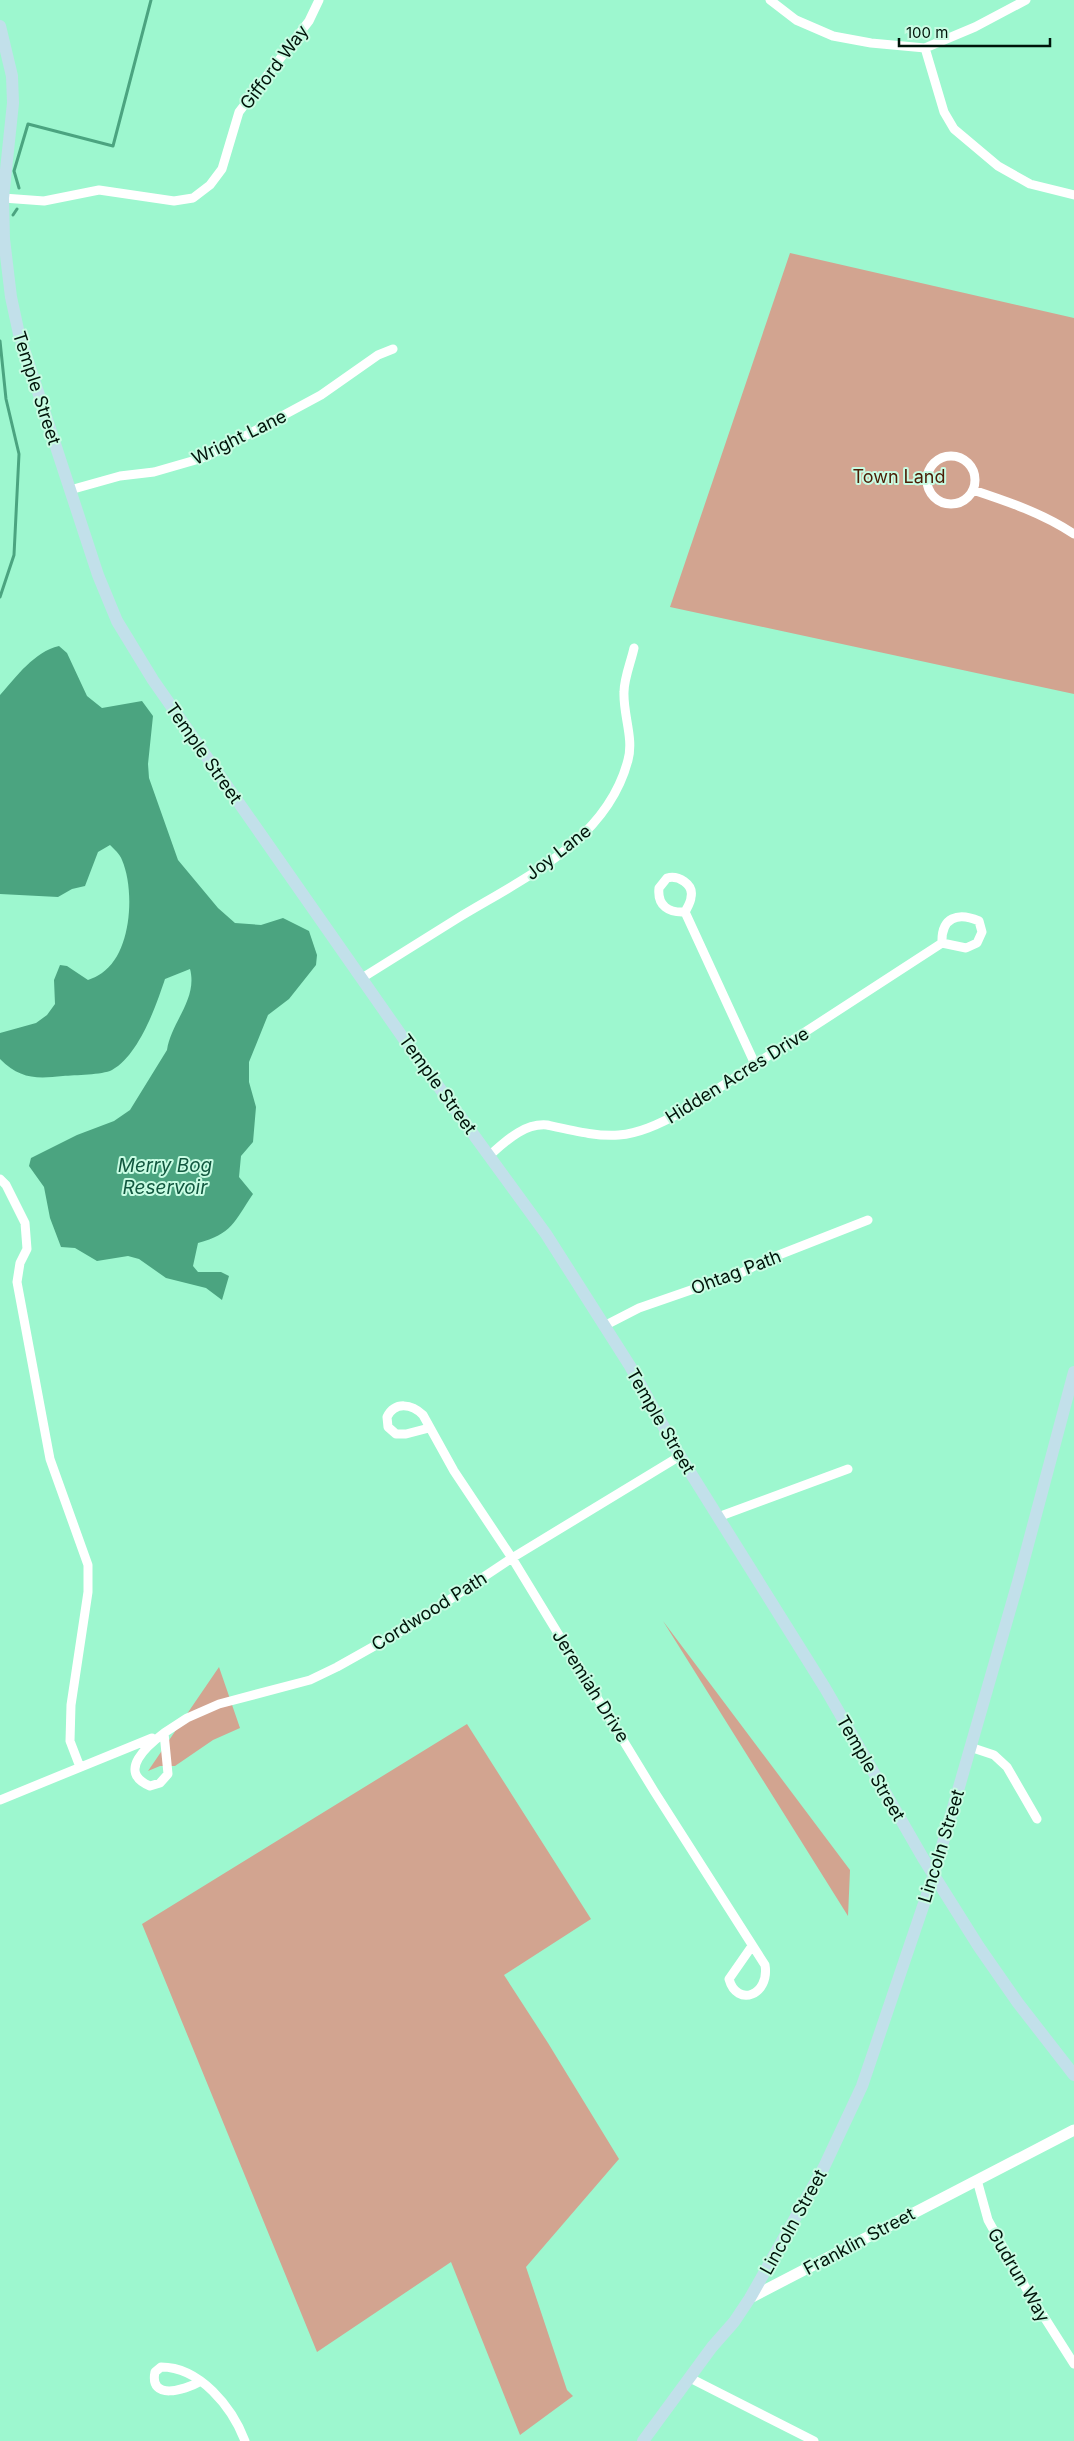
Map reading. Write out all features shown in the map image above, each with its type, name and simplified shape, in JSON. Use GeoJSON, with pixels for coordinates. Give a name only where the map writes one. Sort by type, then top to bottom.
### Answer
{"type":"FeatureCollection","features":[{"type":"Feature","properties":{"kind":"main road","name":"Temple Street"},"geometry":{"type":"LineString","coordinates":[[0,26],[12,76],[13,103],[4,198],[7,270],[19,334],[98,575],[117,621],[133,650],[406,1042],[546,1234],[604,1326],[680,1456],[825,1688],[934,1874],[991,1966],[1074,2075]]}},
{"type":"Feature","properties":{"kind":"main road","name":"Lincoln Street"},"geometry":{"type":"LineString","coordinates":[[750,2298],[816,2181],[854,2104],[870,2066],[934,1874],[1018,1582],[1074,1372]]}},
{"type":"Feature","properties":{"kind":"main road","name":"Franklin Street"},"geometry":{"type":"LineString","coordinates":[[643,2441],[734,2322],[750,2298]]}},
{"type":"Feature","properties":{"kind":"street","name":"Gifford Way"},"geometry":{"type":"LineString","coordinates":[[4,198],[44,201],[99,190],[174,201],[193,198],[210,185],[222,169],[239,112],[309,21],[319,0]]}},
{"type":"Feature","properties":{"kind":"street"},"geometry":{"type":"LineString","coordinates":[[770,0],[796,20],[833,36],[871,43],[925,48],[989,20],[1026,0]]}},
{"type":"Feature","properties":{"kind":"street"},"geometry":{"type":"LineString","coordinates":[[925,48],[944,112],[954,129],[998,166],[1030,184],[1074,195]]}},
{"type":"Feature","properties":{"kind":"street","name":"Wright Lane"},"geometry":{"type":"LineString","coordinates":[[70,490],[120,476],[175,467],[206,457],[321,395],[378,355],[394,349]]}},
{"type":"Feature","properties":{"kind":"street"},"geometry":{"type":"LineString","coordinates":[[949,455],[965,459],[974,471],[976,479],[973,490],[959,503],[943,503],[936,499],[927,485],[929,468],[941,457],[949,455]]}},
{"type":"Feature","properties":{"kind":"street"},"geometry":{"type":"LineString","coordinates":[[973,490],[1020,505],[1074,534]]}},
{"type":"Feature","properties":{"kind":"street","name":"Joy Lane"},"geometry":{"type":"LineString","coordinates":[[362,978],[460,917],[510,890],[575,844],[601,817],[617,793],[629,759],[630,738],[624,692],[634,648]]}},
{"type":"Feature","properties":{"kind":"street"},"geometry":{"type":"LineString","coordinates":[[685,912],[755,1064]]}},
{"type":"Feature","properties":{"kind":"street"},"geometry":{"type":"LineString","coordinates":[[965,915],[979,921],[982,932],[977,943],[966,948],[954,948],[942,943],[942,933],[952,918],[965,915]]}},
{"type":"Feature","properties":{"kind":"street","name":"Hidden Acres Drive"},"geometry":{"type":"LineString","coordinates":[[490,1155],[513,1136],[536,1126],[612,1137],[646,1130],[685,1110],[942,943]]}},
{"type":"Feature","properties":{"kind":"street"},"geometry":{"type":"LineString","coordinates":[[0,1179],[6,1185],[25,1222],[27,1249],[20,1263],[17,1282],[22,1310],[50,1459],[88,1565],[88,1592],[71,1706],[70,1741],[80,1767]]}},
{"type":"Feature","properties":{"kind":"street","name":"Ohtag Path"},"geometry":{"type":"LineString","coordinates":[[604,1326],[639,1308],[743,1272],[766,1260],[868,1220]]}},
{"type":"Feature","properties":{"kind":"street","name":"Jeremiah Drive"},"geometry":{"type":"LineString","coordinates":[[428,1428],[406,1434],[396,1434],[388,1427],[387,1417],[395,1408],[403,1405],[411,1406],[423,1415],[428,1428],[454,1471],[512,1558],[765,1965],[766,1977],[758,1992],[748,1995],[735,1990],[729,1979],[752,1946]]}},
{"type":"Feature","properties":{"kind":"street","name":"Cordwood Path"},"geometry":{"type":"LineString","coordinates":[[164,1733],[168,1774],[160,1784],[150,1786],[138,1778],[135,1767],[138,1758],[146,1747],[164,1733],[187,1718],[219,1704],[310,1680],[337,1667],[410,1626],[512,1558],[680,1456]]}},
{"type":"Feature","properties":{"kind":"street"},"geometry":{"type":"LineString","coordinates":[[718,1517],[848,1469]]}},
{"type":"Feature","properties":{"kind":"street"},"geometry":{"type":"LineString","coordinates":[[0,1800],[164,1733]]}},
{"type":"Feature","properties":{"kind":"street"},"geometry":{"type":"LineString","coordinates":[[970,1747],[994,1755],[1007,1767],[1037,1819]]}},
{"type":"Feature","properties":{"kind":"street","name":"Franklin Street"},"geometry":{"type":"LineString","coordinates":[[750,2298],[1074,2130]]}},
{"type":"Feature","properties":{"kind":"street","name":"Gudrun Way"},"geometry":{"type":"LineString","coordinates":[[977,2180],[983,2208],[1001,2244],[1055,2337],[1074,2364]]}},
{"type":"Feature","properties":{"kind":"street"},"geometry":{"type":"LineString","coordinates":[[199,2382],[181,2390],[162,2390],[156,2386],[155,2372],[161,2367],[179,2369],[199,2382],[222,2400],[230,2410],[245,2441]]}},
{"type":"Feature","properties":{"kind":"street"},"geometry":{"type":"LineString","coordinates":[[690,2378],[814,2441]]}},
{"type":"Feature","properties":{"kind":"green space","name":"Town Land"},"geometry":{"type":"Polygon","coordinates":[[[790,253],[1074,318],[1074,694],[670,607],[790,253]]]}},
{"type":"Feature","properties":{"kind":"green space"},"geometry":{"type":"Polygon","coordinates":[[[663,1621],[850,1870],[848,1916],[663,1621]]]}},
{"type":"Feature","properties":{"kind":"green space"},"geometry":{"type":"Polygon","coordinates":[[[219,1667],[240,1728],[213,1740],[175,1766],[160,1766],[148,1771],[219,1667]]]}},
{"type":"Feature","properties":{"kind":"green space"},"geometry":{"type":"Polygon","coordinates":[[[467,1724],[591,1919],[504,1975],[619,2159],[526,2267],[567,2390],[573,2396],[520,2435],[451,2262],[317,2352],[142,1924],[467,1724]]]}},
{"type":"Feature","properties":{"kind":"water","name":"Merry Bog Reservoir"},"geometry":{"type":"Polygon","coordinates":[[[59,646],[67,653],[87,696],[102,708],[142,701],[153,716],[148,764],[149,778],[178,860],[218,908],[235,923],[261,925],[283,918],[309,931],[317,955],[316,965],[289,999],[268,1015],[249,1062],[249,1082],[256,1107],[253,1142],[241,1156],[239,1177],[253,1194],[231,1226],[218,1235],[198,1243],[193,1266],[198,1272],[221,1272],[229,1276],[222,1300],[206,1288],[166,1278],[139,1259],[128,1256],[97,1261],[75,1248],[61,1247],[50,1218],[44,1187],[29,1166],[31,1158],[77,1135],[114,1121],[130,1110],[167,1050],[169,1040],[190,990],[190,969],[165,979],[151,1016],[138,1042],[122,1063],[108,1072],[36,1077],[14,1071],[0,1059],[0,1033],[36,1023],[47,1015],[55,1004],[54,980],[60,965],[67,966],[88,980],[100,974],[112,964],[120,951],[128,920],[129,888],[126,873],[121,858],[110,845],[98,852],[85,886],[72,889],[58,897],[0,894],[0,695],[34,659],[59,646]]]}},
{"type":"Feature","properties":{"kind":"waterway"},"geometry":{"type":"LineString","coordinates":[[19,188],[14,171],[28,124],[113,146],[151,0]]}},
{"type":"Feature","properties":{"kind":"waterway"},"geometry":{"type":"LineString","coordinates":[[13,215],[17,209]]}},
{"type":"Feature","properties":{"kind":"waterway"},"geometry":{"type":"LineString","coordinates":[[0,341],[6,399],[19,454],[14,555],[0,597]]}}]}
